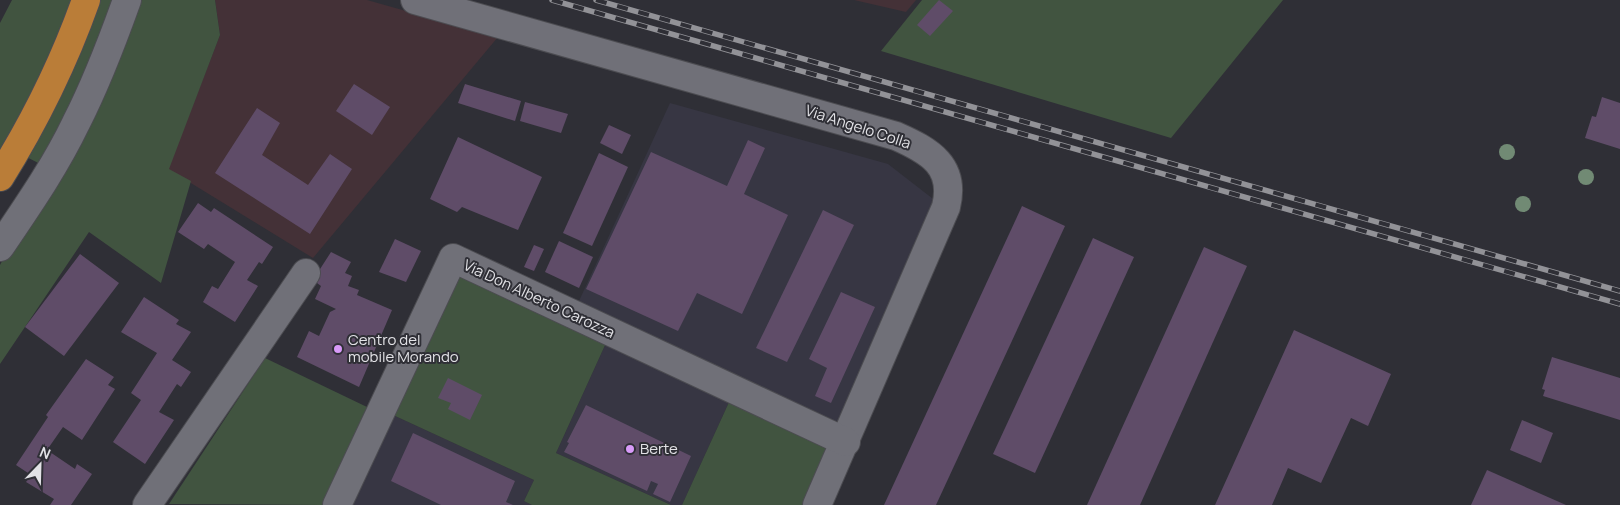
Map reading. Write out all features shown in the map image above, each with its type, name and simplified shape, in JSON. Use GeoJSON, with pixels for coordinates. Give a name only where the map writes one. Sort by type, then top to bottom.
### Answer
{"type":"FeatureCollection","features":[{"type":"Feature","properties":{"kind":"highway"},"geometry":{"type":"LineString","coordinates":[[0,177],[47,94],[73,38],[86,0]]}},
{"type":"Feature","properties":{"kind":"street"},"geometry":{"type":"LineString","coordinates":[[0,247],[42,184],[76,124],[109,49],[127,0]]}},
{"type":"Feature","properties":{"kind":"street","name":"Via Angelo Colla"},"geometry":{"type":"LineString","coordinates":[[415,0],[896,136],[930,154],[941,166],[948,179],[950,191],[946,207],[846,442],[816,505]]}},
{"type":"Feature","properties":{"kind":"street","name":"Via Don Alberto Carozza"},"geometry":{"type":"LineString","coordinates":[[338,505],[453,258],[846,442]]}},
{"type":"Feature","properties":{"kind":"street"},"geometry":{"type":"LineString","coordinates":[[147,505],[306,273]]}},
{"type":"Feature","properties":{"kind":"shaded area"},"geometry":{"type":"Polygon","coordinates":[[[215,0],[367,0],[498,37],[313,258],[168,169],[220,35],[215,0]]]}},
{"type":"Feature","properties":{"kind":"shaded area"},"geometry":{"type":"Polygon","coordinates":[[[854,0],[916,0],[906,12],[854,0]]]}},
{"type":"Feature","properties":{"kind":"shaded area"},"geometry":{"type":"Polygon","coordinates":[[[670,103],[888,164],[937,202],[834,448],[730,400],[682,505],[671,505],[556,453],[606,343],[568,325],[670,103]]]}},
{"type":"Feature","properties":{"kind":"shaded area"},"geometry":{"type":"Polygon","coordinates":[[[393,415],[534,480],[524,501],[532,505],[349,505],[393,415]]]}},
{"type":"Feature","properties":{"kind":"green space"},"geometry":{"type":"Polygon","coordinates":[[[12,0],[215,0],[220,35],[169,169],[191,181],[161,283],[89,232],[0,364],[0,265],[52,170],[3,145],[0,149],[0,23],[12,0]]]}},
{"type":"Feature","properties":{"kind":"green space"},"geometry":{"type":"Polygon","coordinates":[[[922,0],[1283,0],[1171,138],[881,51],[922,0]]]}},
{"type":"Feature","properties":{"kind":"green space"},"geometry":{"type":"Polygon","coordinates":[[[457,274],[606,343],[556,453],[671,505],[532,505],[524,501],[534,480],[393,415],[457,274]]]}},
{"type":"Feature","properties":{"kind":"green space"},"geometry":{"type":"Polygon","coordinates":[[[265,358],[367,407],[322,505],[169,504],[265,358]]]}},
{"type":"Feature","properties":{"kind":"green space"},"geometry":{"type":"Polygon","coordinates":[[[730,400],[834,448],[808,505],[682,505],[730,400]]]}},
{"type":"Feature","properties":{"kind":"building"},"geometry":{"type":"Polygon","coordinates":[[[939,0],[953,11],[930,36],[917,25],[939,0]]]}},
{"type":"Feature","properties":{"kind":"building"},"geometry":{"type":"Polygon","coordinates":[[[354,84],[390,107],[372,135],[336,111],[354,84]]]}},
{"type":"Feature","properties":{"kind":"building"},"geometry":{"type":"Polygon","coordinates":[[[465,84],[521,101],[515,121],[458,103],[465,84]]]}},
{"type":"Feature","properties":{"kind":"building"},"geometry":{"type":"Polygon","coordinates":[[[1602,97],[1620,103],[1620,149],[1585,138],[1592,116],[1596,117],[1602,97]]]}},
{"type":"Feature","properties":{"kind":"building"},"geometry":{"type":"Polygon","coordinates":[[[525,102],[568,114],[561,133],[520,121],[525,102]]]}},
{"type":"Feature","properties":{"kind":"building"},"geometry":{"type":"Polygon","coordinates":[[[257,108],[280,123],[262,155],[308,185],[330,154],[352,169],[310,234],[215,173],[257,108]]]}},
{"type":"Feature","properties":{"kind":"building"},"geometry":{"type":"Polygon","coordinates":[[[609,125],[631,135],[622,154],[600,143],[609,125]]]}},
{"type":"Feature","properties":{"kind":"building"},"geometry":{"type":"Polygon","coordinates":[[[458,137],[542,177],[518,230],[462,207],[457,212],[430,199],[458,137]]]}},
{"type":"Feature","properties":{"kind":"building"},"geometry":{"type":"Polygon","coordinates":[[[748,140],[765,148],[744,194],[788,215],[742,314],[697,293],[678,331],[586,289],[651,152],[727,186],[748,140]]]}},
{"type":"Feature","properties":{"kind":"building"},"geometry":{"type":"Polygon","coordinates":[[[599,153],[628,167],[592,246],[563,233],[599,153]]]}},
{"type":"Feature","properties":{"kind":"building"},"geometry":{"type":"Polygon","coordinates":[[[198,203],[211,212],[214,208],[273,247],[262,264],[259,262],[247,280],[258,286],[235,322],[203,302],[212,286],[218,289],[235,262],[208,244],[204,249],[178,232],[198,203]]]}},
{"type":"Feature","properties":{"kind":"building"},"geometry":{"type":"Polygon","coordinates":[[[1022,206],[1065,226],[936,505],[884,505],[1022,206]]]}},
{"type":"Feature","properties":{"kind":"building"},"geometry":{"type":"Polygon","coordinates":[[[823,210],[854,225],[787,362],[756,348],[823,210]]]}},
{"type":"Feature","properties":{"kind":"building"},"geometry":{"type":"Polygon","coordinates":[[[1093,238],[1134,257],[1035,473],[993,454],[1093,238]]]}},
{"type":"Feature","properties":{"kind":"building"},"geometry":{"type":"Polygon","coordinates":[[[395,239],[421,251],[406,282],[379,272],[395,239]]]}},
{"type":"Feature","properties":{"kind":"building"},"geometry":{"type":"Polygon","coordinates":[[[559,241],[593,257],[579,288],[545,272],[559,241]]]}},
{"type":"Feature","properties":{"kind":"building"},"geometry":{"type":"Polygon","coordinates":[[[534,245],[544,249],[534,271],[524,267],[534,245]]]}},
{"type":"Feature","properties":{"kind":"building"},"geometry":{"type":"Polygon","coordinates":[[[1204,247],[1247,266],[1140,505],[1087,505],[1204,247]]]}},
{"type":"Feature","properties":{"kind":"building","name":"Centro del mobile Morando"},"geometry":{"type":"Polygon","coordinates":[[[331,252],[351,262],[345,273],[352,276],[348,286],[359,290],[357,295],[392,310],[359,387],[297,357],[309,331],[319,336],[330,312],[336,309],[315,299],[321,286],[313,280],[331,252]]]}},
{"type":"Feature","properties":{"kind":"building"},"geometry":{"type":"Polygon","coordinates":[[[80,254],[119,283],[64,356],[25,327],[80,254]]]}},
{"type":"Feature","properties":{"kind":"building"},"geometry":{"type":"Polygon","coordinates":[[[841,292],[875,307],[831,403],[815,396],[827,368],[809,359],[841,292]]]}},
{"type":"Feature","properties":{"kind":"building"},"geometry":{"type":"Polygon","coordinates":[[[144,297],[179,320],[176,324],[191,332],[172,360],[191,372],[181,387],[177,384],[159,412],[174,420],[145,464],[113,442],[141,400],[131,393],[157,353],[121,332],[144,297]]]}},
{"type":"Feature","properties":{"kind":"building"},"geometry":{"type":"Polygon","coordinates":[[[1294,330],[1391,374],[1368,426],[1351,418],[1321,483],[1288,468],[1272,505],[1215,505],[1294,330]]]}},
{"type":"Feature","properties":{"kind":"building"},"geometry":{"type":"Polygon","coordinates":[[[1552,357],[1620,378],[1620,420],[1543,396],[1545,390],[1542,389],[1552,357]]]}},
{"type":"Feature","properties":{"kind":"building"},"geometry":{"type":"Polygon","coordinates":[[[86,359],[114,377],[108,385],[115,389],[82,440],[63,427],[47,450],[75,469],[77,464],[92,474],[71,505],[50,505],[54,499],[26,482],[31,475],[16,465],[48,417],[46,415],[86,359]]]}},
{"type":"Feature","properties":{"kind":"building"},"geometry":{"type":"Polygon","coordinates":[[[448,378],[482,395],[470,420],[448,409],[451,403],[438,398],[448,378]]]}},
{"type":"Feature","properties":{"kind":"building","name":"Berte"},"geometry":{"type":"Polygon","coordinates":[[[586,405],[691,456],[670,502],[653,494],[658,484],[651,481],[647,491],[564,452],[569,443],[567,442],[586,405]]]}},
{"type":"Feature","properties":{"kind":"building"},"geometry":{"type":"Polygon","coordinates":[[[1522,420],[1553,433],[1541,463],[1510,450],[1522,420]]]}},
{"type":"Feature","properties":{"kind":"building"},"geometry":{"type":"Polygon","coordinates":[[[413,433],[515,481],[506,502],[513,505],[441,505],[391,481],[413,433]]]}},
{"type":"Feature","properties":{"kind":"building"},"geometry":{"type":"Polygon","coordinates":[[[1487,470],[1566,505],[1471,505],[1487,470]]]}},
{"type":"Feature","properties":{"kind":"railway"},"geometry":{"type":"LineString","coordinates":[[552,0],[1620,304]]}},
{"type":"Feature","properties":{"kind":"railway"},"geometry":{"type":"LineString","coordinates":[[596,0],[1620,291]]}},
{"type":"Feature","properties":{"kind":"place","name":"Centro del mobile Morando"},"geometry":{"type":"Point","coordinates":[338,349]}},
{"type":"Feature","properties":{"kind":"place","name":"Berte"},"geometry":{"type":"Point","coordinates":[630,449]}}]}
